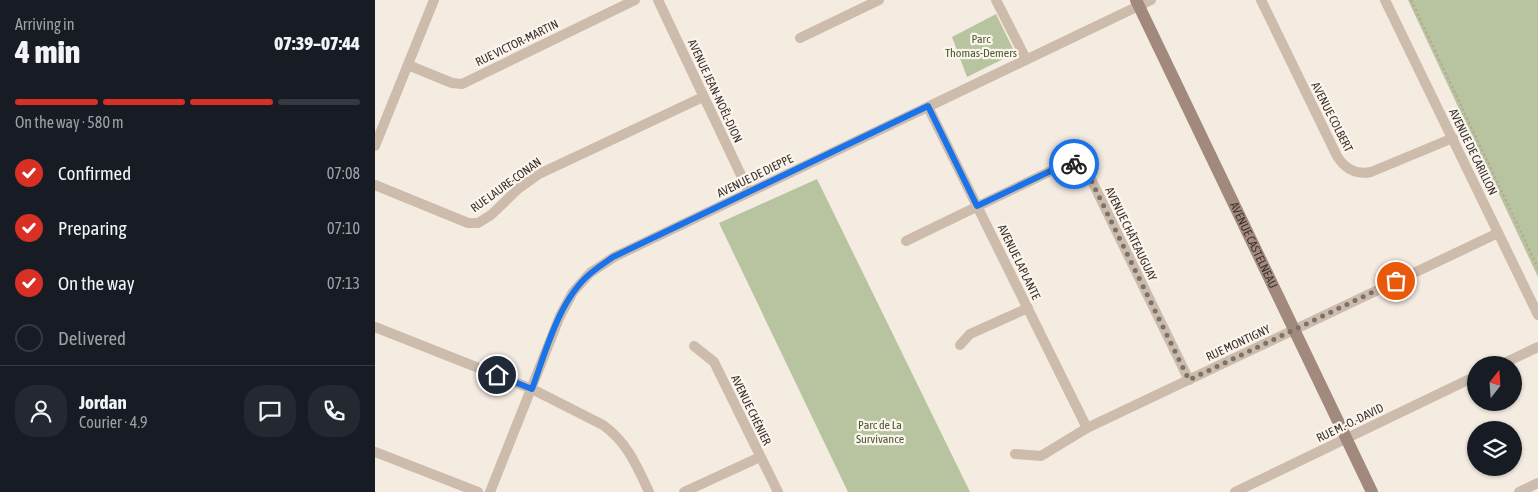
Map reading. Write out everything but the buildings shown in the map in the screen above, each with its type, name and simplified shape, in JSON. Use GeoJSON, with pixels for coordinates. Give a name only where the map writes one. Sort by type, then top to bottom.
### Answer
{"type":"FeatureCollection","features":[{"type":"Feature","properties":{"kind":"street"},"geometry":{"type":"LineString","coordinates":[[375,146],[434,0]]}},
{"type":"Feature","properties":{"kind":"street","name":"RUE VICTOR-MARTIN"},"geometry":{"type":"LineString","coordinates":[[408,65],[452,83],[462,84],[635,0]]}},
{"type":"Feature","properties":{"kind":"street","name":"AVENUE JEAN-NOËL-DION"},"geometry":{"type":"LineString","coordinates":[[658,0],[749,192]]}},
{"type":"Feature","properties":{"kind":"street"},"geometry":{"type":"LineString","coordinates":[[799,38],[879,0]]}},
{"type":"Feature","properties":{"kind":"street"},"geometry":{"type":"LineString","coordinates":[[996,0],[1027,60]]}},
{"type":"Feature","properties":{"kind":"street","name":"AVENUE COLBERT"},"geometry":{"type":"LineString","coordinates":[[1261,0],[1343,166],[1360,174],[1371,172],[1453,138]]}},
{"type":"Feature","properties":{"kind":"street","name":"AVENUE DE CARILLON"},"geometry":{"type":"LineString","coordinates":[[1385,0],[1538,315]]}},
{"type":"Feature","properties":{"kind":"street","name":"AVENUE DE DIEPPE"},"geometry":{"type":"LineString","coordinates":[[490,492],[532,389],[559,316],[573,292],[590,273],[613,257],[1027,60],[1142,2]]}},
{"type":"Feature","properties":{"kind":"street","name":"AVENUE CASTELNEAU"},"geometry":{"type":"LineString","coordinates":[[1142,2],[1294,330],[1372,492]]}},
{"type":"Feature","properties":{"kind":"street","name":"RUE LAURE-CONAN"},"geometry":{"type":"LineString","coordinates":[[375,184],[468,223],[478,223],[491,215],[518,189],[539,174],[703,97]]}},
{"type":"Feature","properties":{"kind":"street","name":"AVENUE LAPLANTE"},"geometry":{"type":"LineString","coordinates":[[928,106],[1087,428]]}},
{"type":"Feature","properties":{"kind":"street","name":"AVENUE CHÂTEAUGUAY"},"geometry":{"type":"LineString","coordinates":[[906,241],[1061,166],[1081,165],[1087,172],[1189,380]]}},
{"type":"Feature","properties":{"kind":"street","name":"RUE MONTIGNY"},"geometry":{"type":"LineString","coordinates":[[1015,454],[1041,456],[1087,428],[1499,233]]}},
{"type":"Feature","properties":{"kind":"street"},"geometry":{"type":"LineString","coordinates":[[960,345],[970,334],[1028,308]]}},
{"type":"Feature","properties":{"kind":"street"},"geometry":{"type":"LineString","coordinates":[[375,326],[532,389],[589,417],[614,433],[629,450],[649,492]]}},
{"type":"Feature","properties":{"kind":"street","name":"AVENUE CHÉNIER"},"geometry":{"type":"LineString","coordinates":[[694,346],[714,362],[778,492]]}},
{"type":"Feature","properties":{"kind":"street"},"geometry":{"type":"LineString","coordinates":[[1519,356],[1538,347]]}},
{"type":"Feature","properties":{"kind":"street","name":"RUE M.-O.-DAVID"},"geometry":{"type":"LineString","coordinates":[[1235,492],[1467,380]]}},
{"type":"Feature","properties":{"kind":"street"},"geometry":{"type":"LineString","coordinates":[[375,452],[478,492]]}},
{"type":"Feature","properties":{"kind":"street"},"geometry":{"type":"LineString","coordinates":[[684,492],[760,457]]}},
{"type":"Feature","properties":{"kind":"street"},"geometry":{"type":"LineString","coordinates":[[1519,492],[1538,483]]}},
{"type":"Feature","properties":{"kind":"path"},"geometry":{"type":"LineString","coordinates":[[1411,0],[1538,268]]}},
{"type":"Feature","properties":{"kind":"green space"},"geometry":{"type":"Polygon","coordinates":[[[1408,0],[1538,0],[1538,277],[1408,0]]]}},
{"type":"Feature","properties":{"kind":"green space","name":"Parc Thomas-Demers"},"geometry":{"type":"Polygon","coordinates":[[[996,14],[1015,53],[967,77],[952,37],[996,14]]]}},
{"type":"Feature","properties":{"kind":"green space","name":"Parc de La Survivance"},"geometry":{"type":"Polygon","coordinates":[[[817,179],[970,492],[848,492],[719,223],[817,179]]]}},
{"type":"Feature","properties":{"kind":"way so far"},"geometry":{"type":"LineString","coordinates":[[1074,164],[1081,165],[1087,172],[1189,380],[1396,281]]}},
{"type":"Feature","properties":{"kind":"route"},"geometry":{"type":"LineString","coordinates":[[497,375],[532,389],[559,316],[573,292],[590,273],[613,257],[928,106],[977,206],[1061,166],[1074,164]]}}]}
